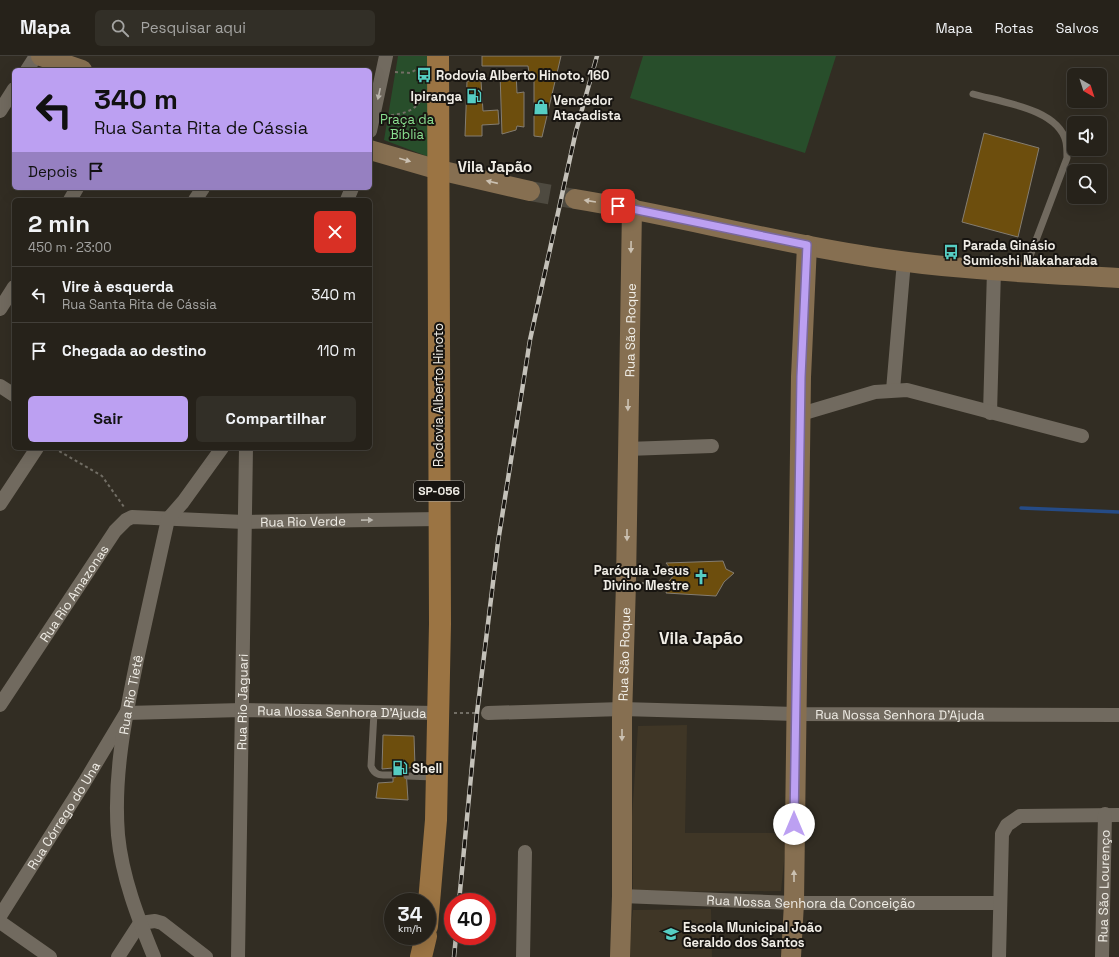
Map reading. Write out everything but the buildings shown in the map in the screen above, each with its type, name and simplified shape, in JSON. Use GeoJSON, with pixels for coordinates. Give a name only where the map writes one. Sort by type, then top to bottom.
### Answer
{"type":"FeatureCollection","features":[{"type":"Feature","properties":{"kind":"main road","name":"Rodovia Alberto Hinoto"},"geometry":{"type":"LineString","coordinates":[[430,893],[436,820],[439,519],[439,170],[431,61]]}},
{"type":"Feature","properties":{"kind":"main road"},"geometry":{"type":"LineString","coordinates":[[421,957],[424,945]]}},
{"type":"Feature","properties":{"kind":"street"},"geometry":{"type":"LineString","coordinates":[[27,68],[36,56]]}},
{"type":"Feature","properties":{"kind":"street"},"geometry":{"type":"LineString","coordinates":[[41,56],[76,68]]}},
{"type":"Feature","properties":{"kind":"street"},"geometry":{"type":"LineString","coordinates":[[372,124],[386,56]]}},
{"type":"Feature","properties":{"kind":"street"},"geometry":{"type":"LineString","coordinates":[[0,111],[12,92]]}},
{"type":"Feature","properties":{"kind":"street"},"geometry":{"type":"LineString","coordinates":[[372,151],[439,170],[530,190]]}},
{"type":"Feature","properties":{"kind":"street"},"geometry":{"type":"LineString","coordinates":[[575,199],[632,208],[807,245],[904,261],[994,270],[1119,278]]}},
{"type":"Feature","properties":{"kind":"street","name":"Rua São Roque"},"geometry":{"type":"LineString","coordinates":[[620,957],[622,896],[622,709],[626,583],[632,208]]}},
{"type":"Feature","properties":{"kind":"street"},"geometry":{"type":"LineString","coordinates":[[791,957],[794,903],[795,714],[801,414],[807,245]]}},
{"type":"Feature","properties":{"kind":"street"},"geometry":{"type":"LineString","coordinates":[[893,390],[904,261]]}},
{"type":"Feature","properties":{"kind":"street"},"geometry":{"type":"LineString","coordinates":[[990,413],[994,270]]}},
{"type":"Feature","properties":{"kind":"street"},"geometry":{"type":"LineString","coordinates":[[0,309],[12,290]]}},
{"type":"Feature","properties":{"kind":"street"},"geometry":{"type":"LineString","coordinates":[[0,386],[12,395]]}},
{"type":"Feature","properties":{"kind":"street"},"geometry":{"type":"LineString","coordinates":[[801,414],[875,392],[907,390],[1082,436]]}},
{"type":"Feature","properties":{"kind":"street"},"geometry":{"type":"LineString","coordinates":[[627,449],[712,446]]}},
{"type":"Feature","properties":{"kind":"street"},"geometry":{"type":"LineString","coordinates":[[0,504],[36,450]]}},
{"type":"Feature","properties":{"kind":"street","name":"Rua Rio Tietê"},"geometry":{"type":"LineString","coordinates":[[154,957],[140,923],[129,887],[118,837],[116,798],[126,713],[168,519],[183,502],[221,450]]}},
{"type":"Feature","properties":{"kind":"street","name":"Rua Rio Jaguari"},"geometry":{"type":"LineString","coordinates":[[238,957],[246,450]]}},
{"type":"Feature","properties":{"kind":"street"},"geometry":{"type":"LineString","coordinates":[[132,518],[168,519]]}},
{"type":"Feature","properties":{"kind":"street","name":"Rua Rio Amazonas"},"geometry":{"type":"LineString","coordinates":[[0,705],[115,531],[126,520],[132,518]]}},
{"type":"Feature","properties":{"kind":"street","name":"Rua Rio Verde"},"geometry":{"type":"LineString","coordinates":[[168,519],[244,522],[439,519]]}},
{"type":"Feature","properties":{"kind":"street","name":"Rua Nossa Senhora D'Ajuda"},"geometry":{"type":"LineString","coordinates":[[488,713],[622,709],[795,714],[1119,715]]}},
{"type":"Feature","properties":{"kind":"street","name":"Rua Nossa Senhora D'Ajuda"},"geometry":{"type":"LineString","coordinates":[[126,713],[242,710],[438,713]]}},
{"type":"Feature","properties":{"kind":"street","name":"Rua Córrego do Una"},"geometry":{"type":"LineString","coordinates":[[0,916],[126,713]]}},
{"type":"Feature","properties":{"kind":"street","name":"Rua São Lourenço"},"geometry":{"type":"LineString","coordinates":[[1102,957],[1105,814]]}},
{"type":"Feature","properties":{"kind":"street"},"geometry":{"type":"LineString","coordinates":[[999,957],[1002,834],[1007,825],[1020,816],[1119,815]]}},
{"type":"Feature","properties":{"kind":"street"},"geometry":{"type":"LineString","coordinates":[[523,957],[525,852]]}},
{"type":"Feature","properties":{"kind":"street","name":"Rua Nossa Senhora da Conceição"},"geometry":{"type":"LineString","coordinates":[[622,896],[794,903],[1000,903]]}},
{"type":"Feature","properties":{"kind":"street"},"geometry":{"type":"LineString","coordinates":[[118,957],[140,923],[156,920],[206,957]]}},
{"type":"Feature","properties":{"kind":"street"},"geometry":{"type":"LineString","coordinates":[[0,922],[50,957]]}},
{"type":"Feature","properties":{"kind":"lane"},"geometry":{"type":"LineString","coordinates":[[973,94],[1039,112],[1051,120],[1062,132],[1066,142],[1067,158],[1024,272]]}},
{"type":"Feature","properties":{"kind":"lane"},"geometry":{"type":"LineString","coordinates":[[374,713],[371,766],[373,772],[379,775],[393,775]]}},
{"type":"Feature","properties":{"kind":"lane"},"geometry":{"type":"LineString","coordinates":[[407,776],[437,777]]}},
{"type":"Feature","properties":{"kind":"path"},"geometry":{"type":"LineString","coordinates":[[383,72],[410,73],[431,61]]}},
{"type":"Feature","properties":{"kind":"path"},"geometry":{"type":"LineString","coordinates":[[374,117],[403,113],[416,107],[422,99]]}},
{"type":"Feature","properties":{"kind":"path"},"geometry":{"type":"LineString","coordinates":[[57,450],[102,476],[132,518]]}},
{"type":"Feature","properties":{"kind":"path"},"geometry":{"type":"LineString","coordinates":[[626,583],[662,584]]}},
{"type":"Feature","properties":{"kind":"path"},"geometry":{"type":"LineString","coordinates":[[438,713],[488,713]]}},
{"type":"Feature","properties":{"kind":"shaded area"},"geometry":{"type":"Polygon","coordinates":[[[687,725],[685,833],[787,833],[781,891],[633,892],[632,817],[638,726],[687,725]]]}},
{"type":"Feature","properties":{"kind":"shaded area","name":"Escola Municipal João Geraldo dos Santos"},"geometry":{"type":"Polygon","coordinates":[[[711,909],[712,957],[628,957],[633,910],[711,909]]]}},
{"type":"Feature","properties":{"kind":"green space","name":"Praça da Bíblia"},"geometry":{"type":"Polygon","coordinates":[[[398,56],[427,56],[429,157],[384,140],[398,56]]]}},
{"type":"Feature","properties":{"kind":"green space"},"geometry":{"type":"Polygon","coordinates":[[[643,56],[836,56],[805,153],[630,98],[643,56]]]}},
{"type":"Feature","properties":{"kind":"waterway"},"geometry":{"type":"LineString","coordinates":[[1021,508],[1119,512]]}},
{"type":"Feature","properties":{"kind":"tunnel"},"geometry":{"type":"LineString","coordinates":[[530,191],[575,199]]}},
{"type":"Feature","properties":{"kind":"railway"},"geometry":{"type":"LineString","coordinates":[[460,893],[477,713],[498,542],[530,340],[576,131],[597,56]]}},
{"type":"Feature","properties":{"kind":"railway"},"geometry":{"type":"LineString","coordinates":[[454,957],[455,945]]}},
{"type":"Feature","properties":{"kind":"place","name":"Rodovia Alberto Hinoto, 160"},"geometry":{"type":"Point","coordinates":[424,75]}},
{"type":"Feature","properties":{"kind":"place","name":"Ipiranga"},"geometry":{"type":"Point","coordinates":[474,96]}},
{"type":"Feature","properties":{"kind":"place","name":"Vencedor Atacadista"},"geometry":{"type":"Point","coordinates":[541,107]}},
{"type":"Feature","properties":{"kind":"place","name":"Parada Ginásio Sumioshi Nakaharada"},"geometry":{"type":"Point","coordinates":[951,252]}},
{"type":"Feature","properties":{"kind":"place","name":"Paróquia Jesus Divino Mestre"},"geometry":{"type":"Point","coordinates":[701,577]}},
{"type":"Feature","properties":{"kind":"place","name":"Shell"},"geometry":{"type":"Point","coordinates":[400,768]}},
{"type":"Feature","properties":{"kind":"place","name":"Escola Municipal João Geraldo dos Santos"},"geometry":{"type":"Point","coordinates":[671,934]}},
{"type":"Feature","properties":{"kind":"district","name":"Vila Japão"},"geometry":{"type":"Point","coordinates":[495,166]}},
{"type":"Feature","properties":{"kind":"district","name":"Vila Japão"},"geometry":{"type":"Point","coordinates":[701,638]}},
{"type":"Feature","properties":{"kind":"route"},"geometry":{"type":"LineString","coordinates":[[618,206],[807,245],[801,377],[794,824]]}}]}
